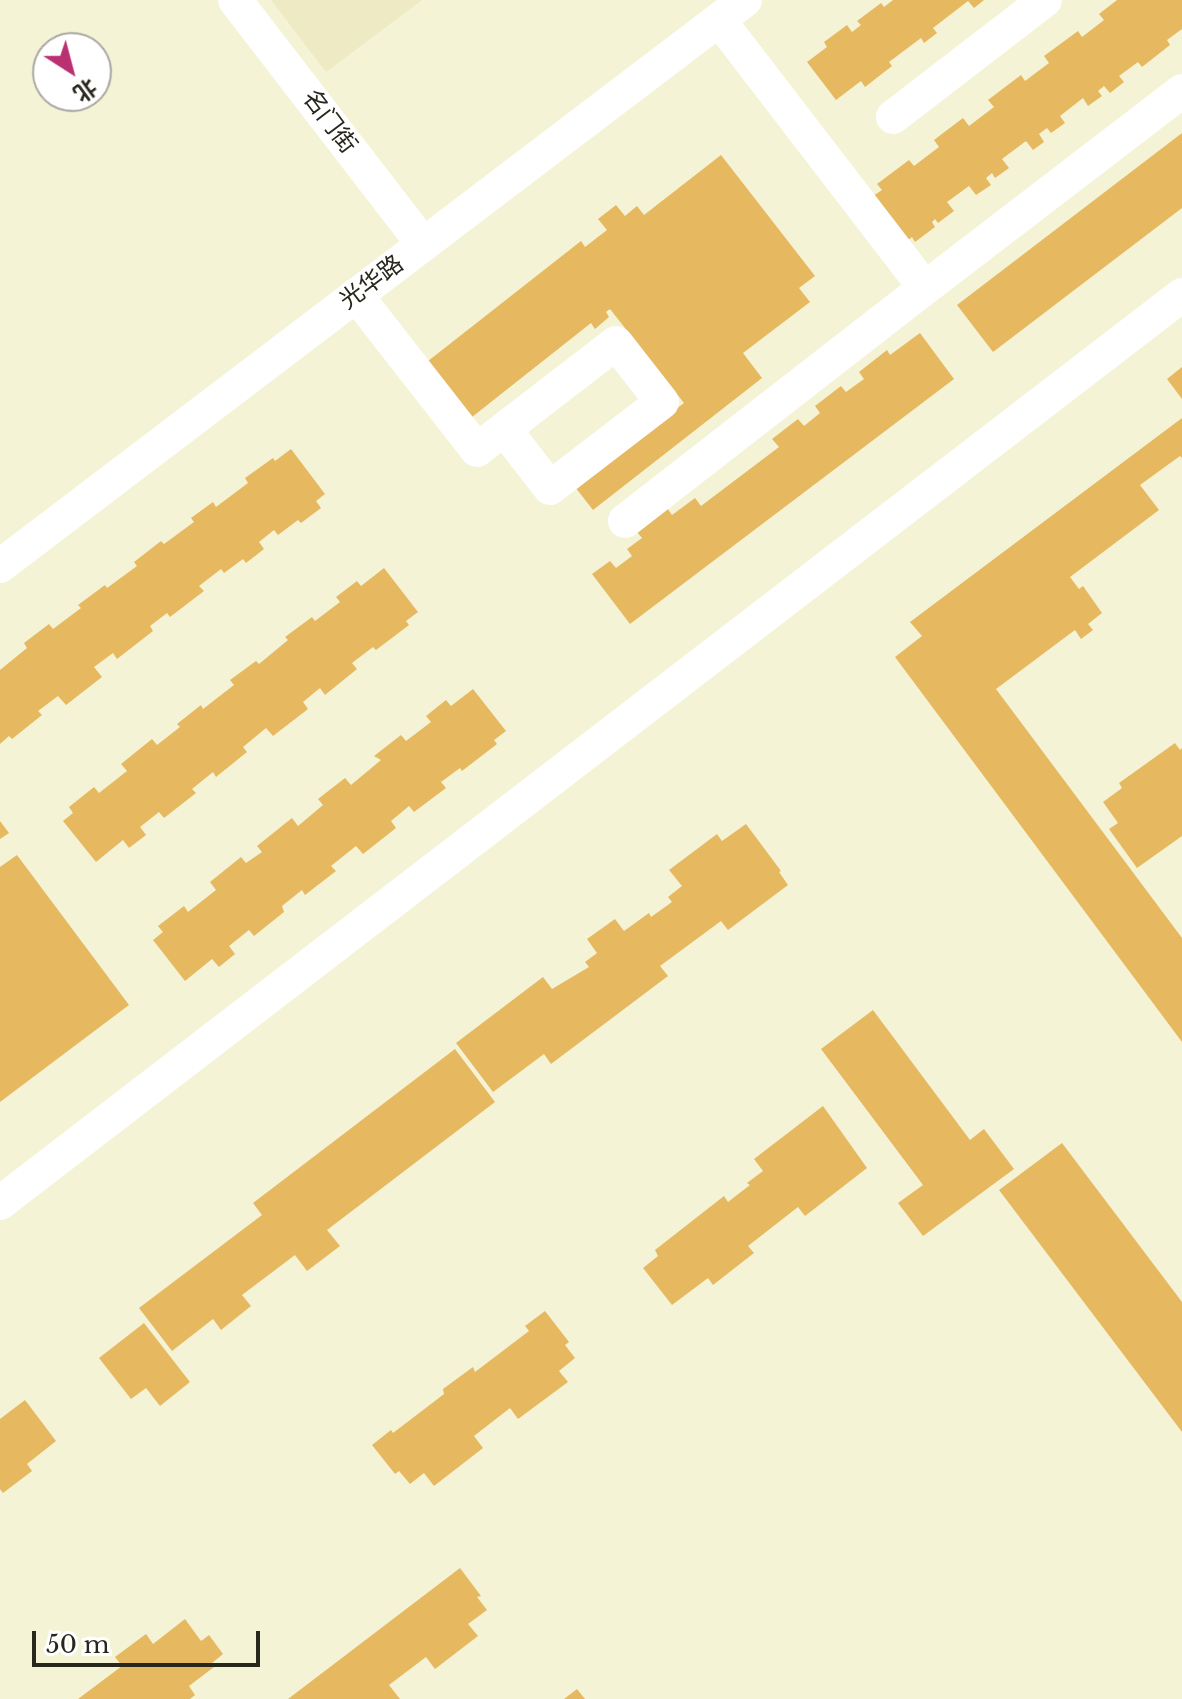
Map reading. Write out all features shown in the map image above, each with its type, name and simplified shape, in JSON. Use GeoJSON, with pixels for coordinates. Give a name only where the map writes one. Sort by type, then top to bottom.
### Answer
{"type":"FeatureCollection","features":[{"type":"Feature","properties":{"kind":"street","name":"名门街"},"geometry":{"type":"LineString","coordinates":[[235,0],[423,244]]}},
{"type":"Feature","properties":{"kind":"street"},"geometry":{"type":"LineString","coordinates":[[893,117],[1045,0]]}},
{"type":"Feature","properties":{"kind":"street","name":"光华路"},"geometry":{"type":"LineString","coordinates":[[0,566],[732,10]]}},
{"type":"Feature","properties":{"kind":"street"},"geometry":{"type":"LineString","coordinates":[[732,10],[926,287]]}},
{"type":"Feature","properties":{"kind":"street"},"geometry":{"type":"LineString","coordinates":[[625,521],[1182,91]]}},
{"type":"Feature","properties":{"kind":"street"},"geometry":{"type":"LineString","coordinates":[[356,295],[477,450],[616,343],[662,402],[550,488],[505,430]]}},
{"type":"Feature","properties":{"kind":"street"},"geometry":{"type":"LineString","coordinates":[[0,1203],[1182,295]]}},
{"type":"Feature","properties":{"kind":"shaded area"},"geometry":{"type":"Polygon","coordinates":[[[271,0],[422,0],[326,72],[271,0]]]}},
{"type":"Feature","properties":{"kind":"building"},"geometry":{"type":"Polygon","coordinates":[[[893,0],[984,0],[974,8],[968,1],[933,28],[937,33],[924,43],[921,38],[889,62],[892,66],[865,87],[861,81],[836,100],[807,62],[827,47],[824,42],[847,25],[852,32],[861,25],[857,21],[881,3],[884,7],[893,0]]]}},
{"type":"Feature","properties":{"kind":"building"},"geometry":{"type":"Polygon","coordinates":[[[1117,0],[1182,0],[1182,29],[1167,40],[1170,45],[1142,67],[1138,62],[1119,76],[1124,82],[1110,93],[1104,86],[1098,91],[1102,96],[1088,106],[1083,98],[1060,116],[1065,123],[1051,133],[1047,128],[1039,134],[1044,142],[1033,150],[1026,141],[1002,159],[1009,168],[995,178],[992,173],[986,178],[991,185],[976,195],[969,186],[947,202],[954,211],[938,223],[935,219],[932,222],[935,227],[915,242],[912,237],[901,246],[867,200],[882,190],[877,184],[909,160],[914,166],[939,147],[934,140],[963,118],[969,126],[994,107],[988,100],[1021,75],[1025,81],[1049,63],[1044,56],[1078,31],[1082,37],[1104,20],[1099,14],[1117,0]]]}},
{"type":"Feature","properties":{"kind":"building"},"geometry":{"type":"Polygon","coordinates":[[[1182,133],[1182,208],[993,352],[957,305],[1182,133]]]}},
{"type":"Feature","properties":{"kind":"building"},"geometry":{"type":"Polygon","coordinates":[[[721,155],[815,276],[799,288],[810,302],[743,353],[762,378],[593,510],[575,487],[684,403],[610,309],[606,312],[609,317],[595,329],[591,323],[467,421],[423,365],[581,241],[585,247],[607,230],[598,219],[616,205],[625,216],[637,206],[644,215],[721,155]]]}},
{"type":"Feature","properties":{"kind":"building"},"geometry":{"type":"Polygon","coordinates":[[[920,333],[954,379],[630,624],[592,574],[610,561],[616,568],[632,556],[627,549],[642,538],[632,526],[663,502],[672,515],[695,498],[701,506],[779,447],[772,439],[798,419],[804,426],[820,413],[815,406],[841,386],[846,392],[864,379],[859,372],[887,350],[890,355],[920,333]]]}},
{"type":"Feature","properties":{"kind":"building"},"geometry":{"type":"Polygon","coordinates":[[[1182,367],[1182,399],[1167,379],[1182,367]]]}},
{"type":"Feature","properties":{"kind":"building"},"geometry":{"type":"Polygon","coordinates":[[[1182,418],[1182,458],[1180,456],[1140,485],[1159,510],[1070,577],[1079,589],[1083,586],[1102,613],[1088,624],[1093,630],[1081,639],[1075,630],[996,689],[1182,938],[1182,1042],[895,657],[922,636],[910,622],[1182,418]]]}},
{"type":"Feature","properties":{"kind":"building"},"geometry":{"type":"Polygon","coordinates":[[[291,449],[325,494],[316,501],[321,508],[278,535],[274,530],[259,542],[264,549],[246,563],[243,559],[224,573],[221,569],[199,586],[204,591],[170,617],[167,613],[150,626],[153,631],[117,659],[113,653],[94,667],[102,677],[66,705],[58,696],[38,711],[42,715],[12,739],[9,736],[0,744],[0,670],[27,648],[24,643],[49,624],[53,629],[81,608],[78,605],[137,566],[134,562],[161,541],[164,544],[194,522],[191,518],[213,502],[216,507],[248,483],[245,478],[291,449]]]}},
{"type":"Feature","properties":{"kind":"building"},"geometry":{"type":"Polygon","coordinates":[[[384,568],[418,612],[406,621],[409,625],[376,650],[373,647],[352,663],[357,669],[325,695],[320,688],[303,702],[308,709],[273,736],[266,728],[243,747],[247,752],[216,777],[213,772],[192,789],[196,793],[164,818],[159,812],[140,827],[146,835],[129,848],[123,840],[96,862],[63,821],[73,813],[69,807],[94,787],[99,793],[127,771],[121,764],[152,739],[157,745],[201,705],[203,709],[234,685],[230,680],[256,661],[259,664],[288,640],[285,637],[312,617],[315,621],[340,602],[336,597],[357,581],[361,586],[384,568]]]}},
{"type":"Feature","properties":{"kind":"building"},"geometry":{"type":"Polygon","coordinates":[[[473,689],[506,731],[494,740],[497,744],[462,771],[460,768],[441,782],[446,788],[414,812],[409,806],[391,821],[396,828],[363,854],[356,846],[331,866],[336,871],[305,895],[302,890],[282,906],[284,912],[254,936],[249,930],[229,946],[235,954],[219,967],[212,959],[185,981],[153,940],[163,932],[158,926],[184,906],[188,912],[216,890],[210,882],[241,857],[246,863],[262,852],[257,846],[292,818],[298,826],[323,805],[318,799],[345,778],[351,785],[381,760],[374,756],[401,735],[406,741],[431,722],[426,716],[446,700],[451,706],[473,689]]]}},
{"type":"Feature","properties":{"kind":"building"},"geometry":{"type":"Polygon","coordinates":[[[1175,743],[1180,750],[1182,748],[1182,836],[1137,868],[1109,829],[1118,823],[1103,802],[1122,788],[1119,783],[1175,743]]]}},
{"type":"Feature","properties":{"kind":"building"},"geometry":{"type":"Polygon","coordinates":[[[0,821],[9,833],[0,839],[0,821]]]}},
{"type":"Feature","properties":{"kind":"building"},"geometry":{"type":"Polygon","coordinates":[[[746,824],[788,885],[728,930],[721,921],[660,966],[668,976],[551,1064],[544,1054],[493,1092],[456,1043],[543,977],[552,989],[589,967],[585,962],[597,953],[587,939],[615,919],[624,931],[649,913],[651,917],[672,902],[668,897],[682,886],[669,870],[717,834],[722,841],[746,824]]]}},
{"type":"Feature","properties":{"kind":"building"},"geometry":{"type":"Polygon","coordinates":[[[17,855],[129,1005],[0,1102],[0,867],[17,855]]]}},
{"type":"Feature","properties":{"kind":"building"},"geometry":{"type":"Polygon","coordinates":[[[873,1010],[970,1140],[984,1129],[1014,1169],[923,1236],[898,1203],[923,1185],[821,1049],[873,1010]]]}},
{"type":"Feature","properties":{"kind":"building"},"geometry":{"type":"Polygon","coordinates":[[[455,1049],[495,1102],[327,1230],[340,1246],[307,1271],[295,1255],[242,1295],[251,1306],[221,1330],[213,1319],[172,1351],[139,1308],[262,1215],[253,1203],[455,1049]]]}},
{"type":"Feature","properties":{"kind":"building"},"geometry":{"type":"Polygon","coordinates":[[[823,1106],[867,1168],[805,1216],[798,1207],[748,1246],[754,1253],[713,1285],[708,1278],[672,1305],[643,1268],[658,1256],[655,1250],[724,1196],[728,1202],[750,1185],[747,1183],[763,1171],[754,1159],[823,1106]]]}},
{"type":"Feature","properties":{"kind":"building"},"geometry":{"type":"Polygon","coordinates":[[[1062,1143],[1182,1302],[1182,1432],[999,1190],[1062,1143]]]}},
{"type":"Feature","properties":{"kind":"building"},"geometry":{"type":"Polygon","coordinates":[[[545,1311],[569,1342],[565,1345],[575,1358],[559,1371],[568,1382],[518,1419],[510,1408],[474,1436],[483,1448],[434,1486],[424,1473],[410,1484],[399,1471],[395,1474],[372,1445],[444,1394],[443,1389],[473,1367],[475,1372],[529,1331],[525,1326],[545,1311]]]}},
{"type":"Feature","properties":{"kind":"building"},"geometry":{"type":"Polygon","coordinates":[[[144,1323],[190,1382],[160,1406],[146,1388],[131,1399],[99,1358],[144,1323]]]}},
{"type":"Feature","properties":{"kind":"building"},"geometry":{"type":"Polygon","coordinates":[[[25,1400],[56,1441],[27,1464],[32,1471],[3,1493],[0,1489],[0,1419],[25,1400]]]}},
{"type":"Feature","properties":{"kind":"building"},"geometry":{"type":"Polygon","coordinates":[[[460,1568],[481,1596],[477,1597],[487,1610],[468,1624],[478,1636],[435,1669],[426,1657],[389,1685],[400,1699],[288,1699],[460,1568]]]}},
{"type":"Feature","properties":{"kind":"building"},"geometry":{"type":"Polygon","coordinates":[[[185,1619],[201,1641],[209,1635],[223,1654],[212,1663],[214,1667],[189,1686],[195,1695],[190,1699],[78,1699],[122,1666],[115,1657],[146,1634],[153,1644],[185,1619]]]}},
{"type":"Feature","properties":{"kind":"building"},"geometry":{"type":"Polygon","coordinates":[[[577,1689],[585,1699],[564,1699],[577,1689]]]}}]}
